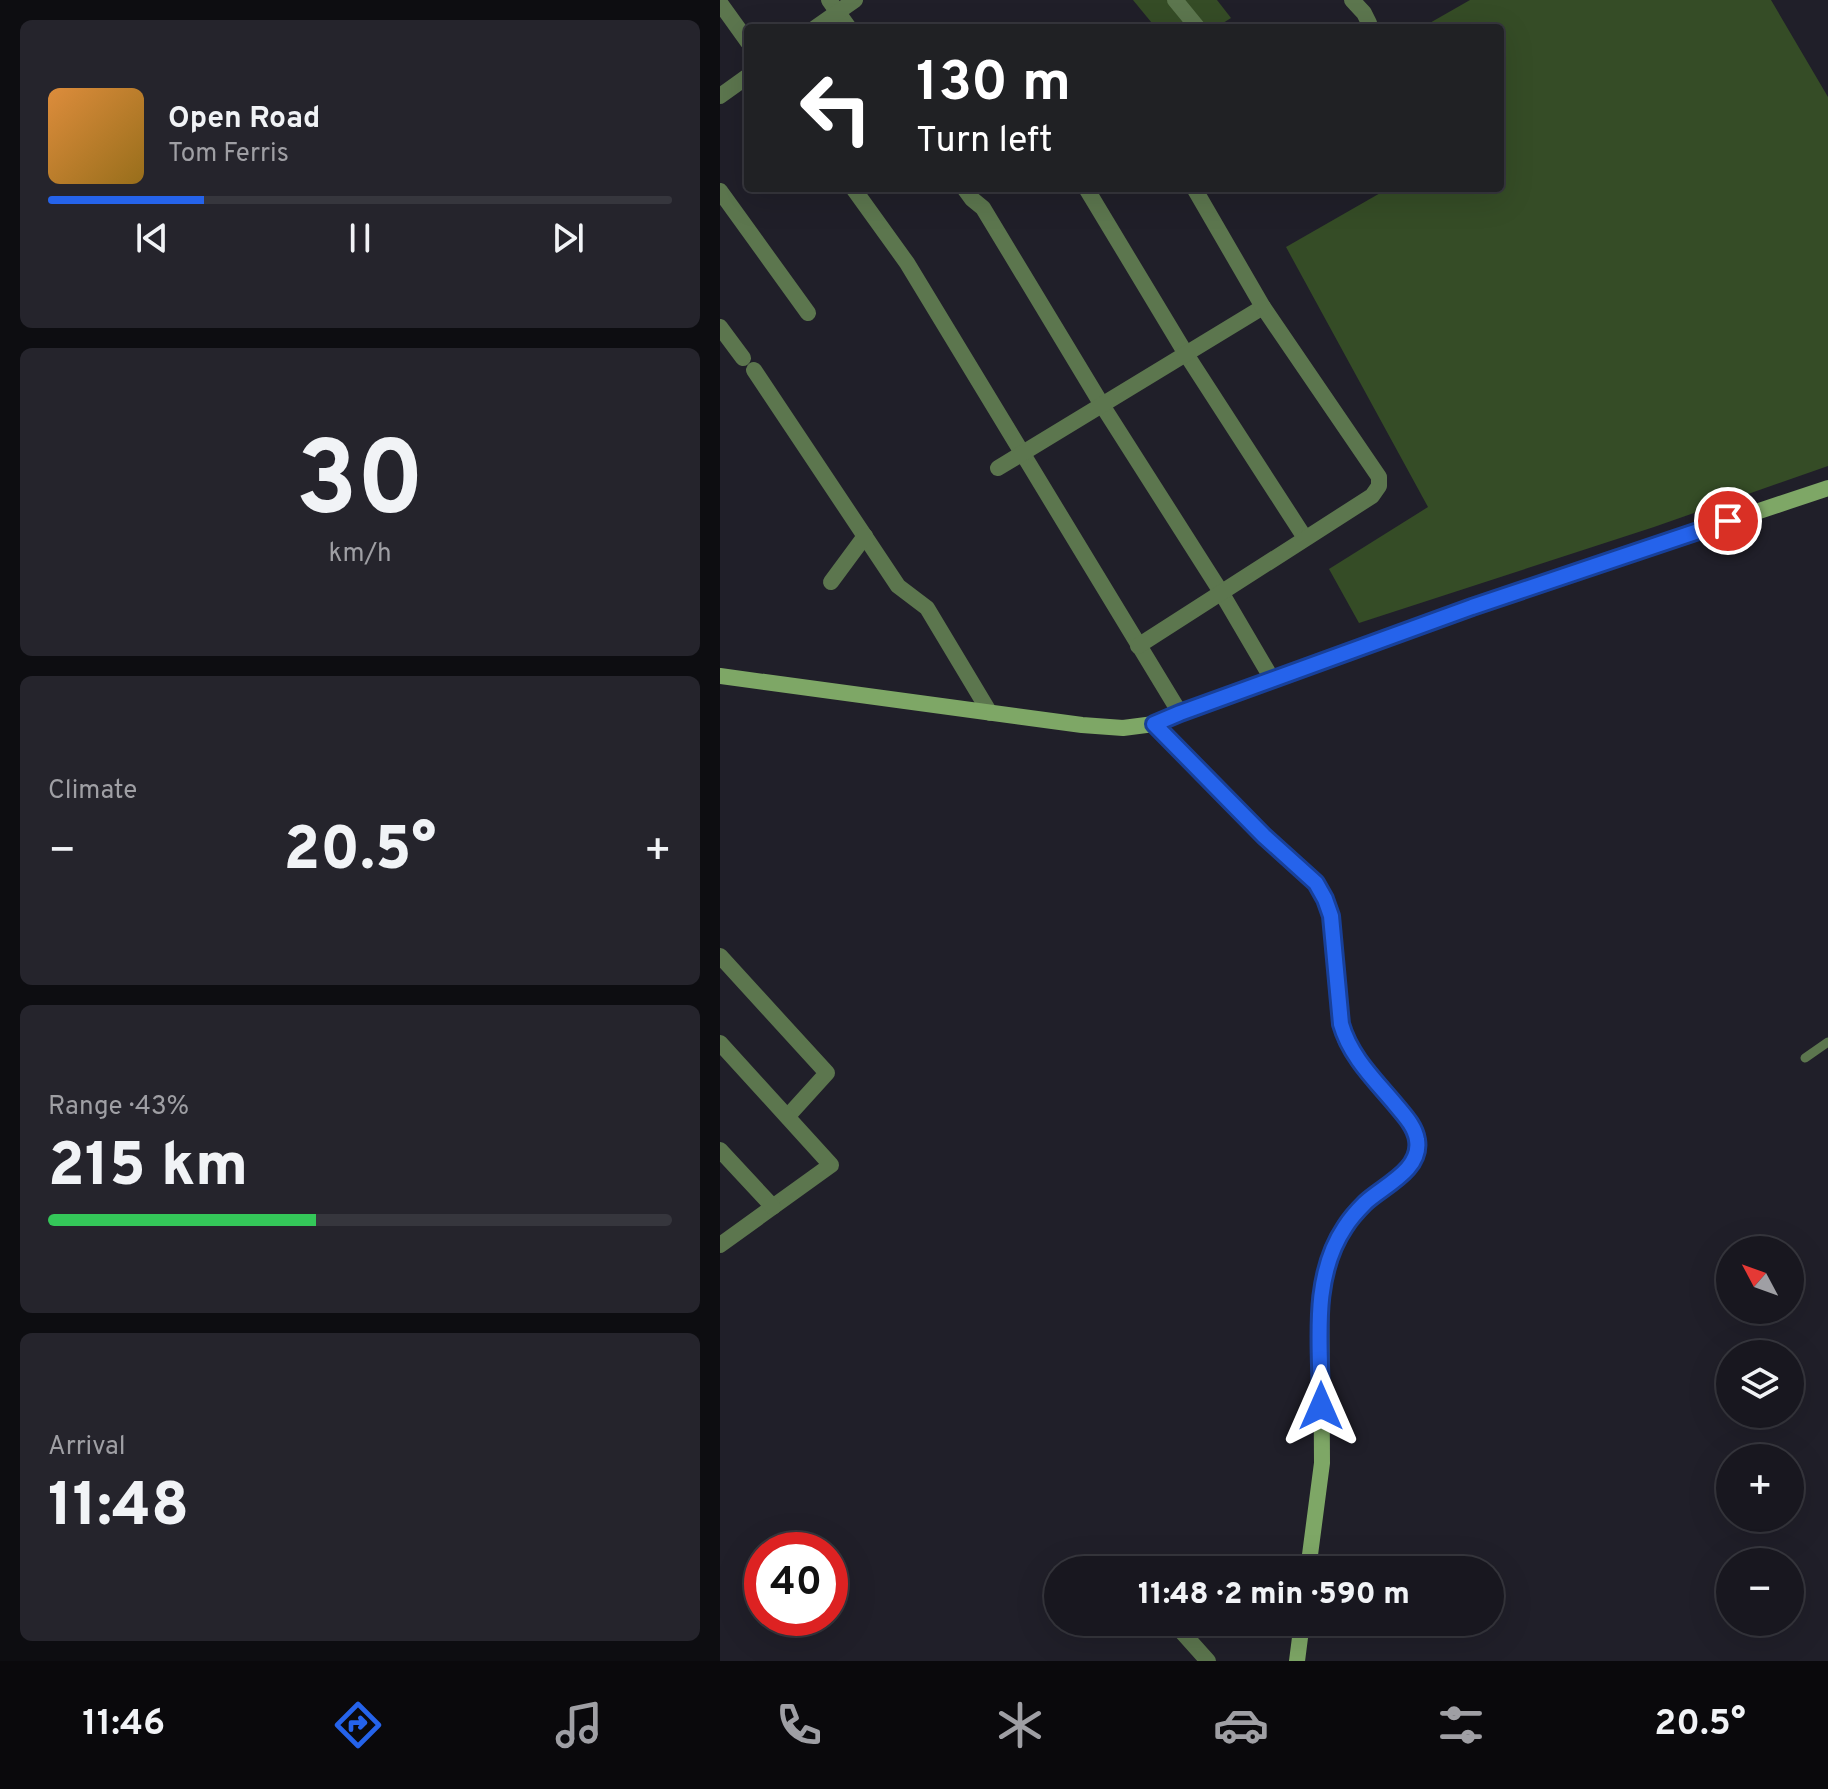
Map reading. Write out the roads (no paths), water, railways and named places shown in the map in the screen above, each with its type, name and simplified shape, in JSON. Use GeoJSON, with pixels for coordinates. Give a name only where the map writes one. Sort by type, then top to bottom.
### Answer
{"type":"FeatureCollection","features":[{"type":"Feature","properties":{"kind":"street"},"geometry":{"type":"LineString","coordinates":[[818,24],[833,6],[855,0]]}},
{"type":"Feature","properties":{"kind":"street"},"geometry":{"type":"LineString","coordinates":[[1175,0],[1195,24]]}},
{"type":"Feature","properties":{"kind":"street"},"geometry":{"type":"LineString","coordinates":[[1352,0],[1364,13],[1368,24]]}},
{"type":"Feature","properties":{"kind":"street"},"geometry":{"type":"LineString","coordinates":[[720,3],[744,36]]}},
{"type":"Feature","properties":{"kind":"street"},"geometry":{"type":"LineString","coordinates":[[833,6],[846,24]]}},
{"type":"Feature","properties":{"kind":"street"},"geometry":{"type":"LineString","coordinates":[[720,96],[744,79]]}},
{"type":"Feature","properties":{"kind":"street"},"geometry":{"type":"LineString","coordinates":[[720,191],[808,313]]}},
{"type":"Feature","properties":{"kind":"street"},"geometry":{"type":"LineString","coordinates":[[856,192],[907,263],[1180,713]]}},
{"type":"Feature","properties":{"kind":"street"},"geometry":{"type":"LineString","coordinates":[[967,192],[983,208],[1272,679]]}},
{"type":"Feature","properties":{"kind":"street"},"geometry":{"type":"LineString","coordinates":[[1088,192],[1186,354],[1305,538]]}},
{"type":"Feature","properties":{"kind":"street"},"geometry":{"type":"LineString","coordinates":[[1138,646],[1372,496],[1379,486],[1379,477],[1263,307],[1196,192]]}},
{"type":"Feature","properties":{"kind":"street"},"geometry":{"type":"LineString","coordinates":[[998,468],[1263,307]]}},
{"type":"Feature","properties":{"kind":"street"},"geometry":{"type":"LineString","coordinates":[[720,327],[898,586],[927,608],[990,713]]}},
{"type":"Feature","properties":{"kind":"street"},"geometry":{"type":"LineString","coordinates":[[720,676],[1082,725],[1123,728],[1154,724],[1472,607],[1828,488]]}},
{"type":"Feature","properties":{"kind":"street"},"geometry":{"type":"LineString","coordinates":[[831,582],[865,536]]}},
{"type":"Feature","properties":{"kind":"street"},"geometry":{"type":"LineString","coordinates":[[1154,724],[1264,836],[1316,883],[1331,916],[1345,1039],[1411,1124],[1417,1141],[1416,1156],[1408,1169],[1365,1204],[1345,1226],[1331,1253],[1321,1293],[1322,1463],[1310,1556]]}},
{"type":"Feature","properties":{"kind":"street"},"geometry":{"type":"LineString","coordinates":[[720,956],[827,1073],[788,1116]]}},
{"type":"Feature","properties":{"kind":"street"},"geometry":{"type":"LineString","coordinates":[[720,1043],[831,1165],[720,1245]]}},
{"type":"Feature","properties":{"kind":"street"},"geometry":{"type":"LineString","coordinates":[[720,1150],[773,1207]]}},
{"type":"Feature","properties":{"kind":"street"},"geometry":{"type":"LineString","coordinates":[[1186,1636],[1208,1661]]}},
{"type":"Feature","properties":{"kind":"street"},"geometry":{"type":"LineString","coordinates":[[1297,1661],[1300,1636]]}},
{"type":"Feature","properties":{"kind":"lane"},"geometry":{"type":"LineString","coordinates":[[1805,1058],[1828,1042]]}}]}
